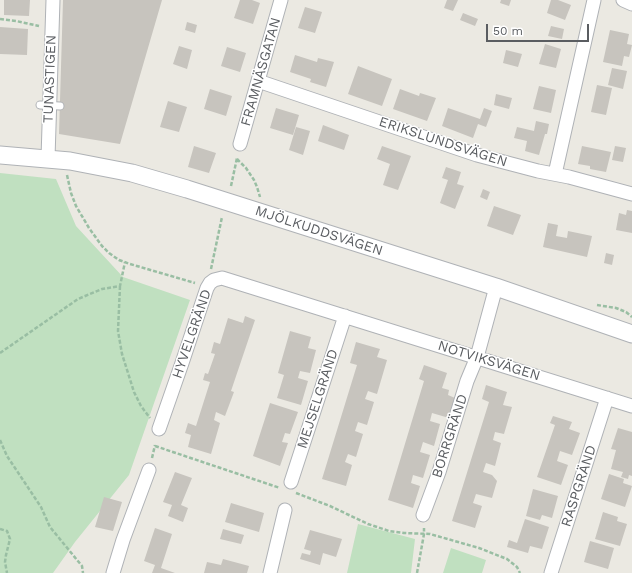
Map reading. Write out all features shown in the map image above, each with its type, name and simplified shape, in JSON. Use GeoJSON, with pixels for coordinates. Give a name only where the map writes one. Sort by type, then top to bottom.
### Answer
{"type":"FeatureCollection","features":[{"type":"Feature","properties":{"kind":"street","name":"TUNASTIGEN"},"geometry":{"type":"LineString","coordinates":[[48,158],[53,0]]}},
{"type":"Feature","properties":{"kind":"street","name":"FRAMNÄSGATAN"},"geometry":{"type":"LineString","coordinates":[[240,144],[281,0]]}},
{"type":"Feature","properties":{"kind":"street"},"geometry":{"type":"LineString","coordinates":[[555,174],[594,0]]}},
{"type":"Feature","properties":{"kind":"street"},"geometry":{"type":"LineString","coordinates":[[623,0],[632,4]]}},
{"type":"Feature","properties":{"kind":"street","name":"ERIKSLUNDSVÄGEN"},"geometry":{"type":"LineString","coordinates":[[258,81],[477,155],[632,194]]}},
{"type":"Feature","properties":{"kind":"street","name":"MJÖLKUDDSVÄGEN"},"geometry":{"type":"LineString","coordinates":[[0,155],[48,158],[132,173],[496,287],[632,334]]}},
{"type":"Feature","properties":{"kind":"street","name":"HYVELGRÄND"},"geometry":{"type":"LineString","coordinates":[[159,429],[207,288],[214,280],[222,278],[345,316]]}},
{"type":"Feature","properties":{"kind":"street","name":"BORRGRÄND"},"geometry":{"type":"LineString","coordinates":[[423,515],[467,381],[477,357],[496,287]]}},
{"type":"Feature","properties":{"kind":"street","name":"NOTVIKSVÄGEN"},"geometry":{"type":"LineString","coordinates":[[345,316],[632,406]]}},
{"type":"Feature","properties":{"kind":"street","name":"MEJSELGRÄND"},"geometry":{"type":"LineString","coordinates":[[289,488],[345,316]]}},
{"type":"Feature","properties":{"kind":"street","name":"RASPGRÄND"},"geometry":{"type":"LineString","coordinates":[[551,573],[607,398]]}},
{"type":"Feature","properties":{"kind":"street"},"geometry":{"type":"LineString","coordinates":[[113,573],[123,540],[149,470]]}},
{"type":"Feature","properties":{"kind":"street"},"geometry":{"type":"LineString","coordinates":[[270,573],[285,510]]}},
{"type":"Feature","properties":{"kind":"path"},"geometry":{"type":"LineString","coordinates":[[0,20],[16,21],[43,26]]}},
{"type":"Feature","properties":{"kind":"path"},"geometry":{"type":"LineString","coordinates":[[231,186],[240,144]]}},
{"type":"Feature","properties":{"kind":"path"},"geometry":{"type":"LineString","coordinates":[[237,159],[246,168],[254,180],[260,194],[260,202]]}},
{"type":"Feature","properties":{"kind":"path"},"geometry":{"type":"LineString","coordinates":[[70,161],[67,175],[70,193],[76,206],[102,246],[119,260],[207,288],[222,217]]}},
{"type":"Feature","properties":{"kind":"path"},"geometry":{"type":"LineString","coordinates":[[125,262],[120,286],[118,331],[122,354],[134,392],[141,406],[159,429],[149,470]]}},
{"type":"Feature","properties":{"kind":"path"},"geometry":{"type":"LineString","coordinates":[[0,353],[78,299],[102,289],[120,286]]}},
{"type":"Feature","properties":{"kind":"path"},"geometry":{"type":"LineString","coordinates":[[0,440],[7,456],[41,507],[50,527],[82,566],[82,573]]}},
{"type":"Feature","properties":{"kind":"path"},"geometry":{"type":"LineString","coordinates":[[155,446],[289,488],[368,524],[404,533],[430,534],[479,548],[500,556],[514,564],[520,573]]}},
{"type":"Feature","properties":{"kind":"path"},"geometry":{"type":"LineString","coordinates":[[418,573],[424,534],[423,515]]}},
{"type":"Feature","properties":{"kind":"path"},"geometry":{"type":"LineString","coordinates":[[0,529],[7,531],[10,539],[5,562],[7,573]]}},
{"type":"Feature","properties":{"kind":"green space"},"geometry":{"type":"Polygon","coordinates":[[[0,173],[56,179],[76,226],[123,277],[190,300],[129,475],[75,542],[53,573],[0,573],[0,173]]]}},
{"type":"Feature","properties":{"kind":"green space"},"geometry":{"type":"Polygon","coordinates":[[[358,524],[415,539],[411,573],[347,573],[358,524]]]}},
{"type":"Feature","properties":{"kind":"green space"},"geometry":{"type":"Polygon","coordinates":[[[451,548],[486,560],[482,573],[443,573],[451,548]]]}},
{"type":"Feature","properties":{"kind":"building"},"geometry":{"type":"Polygon","coordinates":[[[4,0],[30,0],[29,16],[4,15],[4,0]]]}},
{"type":"Feature","properties":{"kind":"building"},"geometry":{"type":"Polygon","coordinates":[[[63,0],[162,0],[120,144],[59,134],[63,0]]]}},
{"type":"Feature","properties":{"kind":"building"},"geometry":{"type":"Polygon","coordinates":[[[240,0],[252,0],[260,3],[253,24],[234,18],[240,0]]]}},
{"type":"Feature","properties":{"kind":"building"},"geometry":{"type":"Polygon","coordinates":[[[447,0],[458,0],[453,11],[444,8],[447,0]]]}},
{"type":"Feature","properties":{"kind":"building"},"geometry":{"type":"Polygon","coordinates":[[[501,0],[511,0],[509,6],[500,3],[501,0]]]}},
{"type":"Feature","properties":{"kind":"building"},"geometry":{"type":"Polygon","coordinates":[[[551,0],[558,0],[571,5],[565,20],[547,13],[551,0]]]}},
{"type":"Feature","properties":{"kind":"building"},"geometry":{"type":"Polygon","coordinates":[[[305,7],[322,12],[315,33],[298,28],[305,7]]]}},
{"type":"Feature","properties":{"kind":"building"},"geometry":{"type":"Polygon","coordinates":[[[463,13],[478,19],[475,26],[460,20],[463,13]]]}},
{"type":"Feature","properties":{"kind":"building"},"geometry":{"type":"Polygon","coordinates":[[[187,22],[197,25],[195,33],[185,30],[187,22]]]}},
{"type":"Feature","properties":{"kind":"building"},"geometry":{"type":"Polygon","coordinates":[[[551,26],[564,29],[562,39],[548,36],[551,26]]]}},
{"type":"Feature","properties":{"kind":"building"},"geometry":{"type":"Polygon","coordinates":[[[0,27],[28,29],[27,55],[0,54],[0,27]]]}},
{"type":"Feature","properties":{"kind":"building"},"geometry":{"type":"Polygon","coordinates":[[[610,30],[629,34],[627,44],[632,45],[629,57],[624,56],[622,66],[603,62],[610,30]]]}},
{"type":"Feature","properties":{"kind":"building"},"geometry":{"type":"Polygon","coordinates":[[[545,44],[561,49],[556,68],[539,64],[545,44]]]}},
{"type":"Feature","properties":{"kind":"building"},"geometry":{"type":"Polygon","coordinates":[[[179,46],[192,50],[187,69],[173,64],[179,46]]]}},
{"type":"Feature","properties":{"kind":"building"},"geometry":{"type":"Polygon","coordinates":[[[227,47],[246,53],[240,72],[221,66],[227,47]]]}},
{"type":"Feature","properties":{"kind":"building"},"geometry":{"type":"Polygon","coordinates":[[[506,50],[522,54],[518,67],[503,63],[506,50]]]}},
{"type":"Feature","properties":{"kind":"building"},"geometry":{"type":"Polygon","coordinates":[[[295,55],[317,62],[318,58],[334,62],[326,87],[310,82],[311,79],[290,72],[295,55]]]}},
{"type":"Feature","properties":{"kind":"building"},"geometry":{"type":"Polygon","coordinates":[[[358,66],[392,79],[382,106],[348,94],[358,66]]]}},
{"type":"Feature","properties":{"kind":"building"},"geometry":{"type":"Polygon","coordinates":[[[612,68],[627,71],[623,89],[608,85],[612,68]]]}},
{"type":"Feature","properties":{"kind":"building"},"geometry":{"type":"Polygon","coordinates":[[[597,85],[612,88],[606,115],[591,112],[597,85]]]}},
{"type":"Feature","properties":{"kind":"building"},"geometry":{"type":"Polygon","coordinates":[[[539,86],[556,90],[551,113],[533,109],[539,86]]]}},
{"type":"Feature","properties":{"kind":"building"},"geometry":{"type":"Polygon","coordinates":[[[210,89],[232,96],[226,116],[204,109],[210,89]]]}},
{"type":"Feature","properties":{"kind":"building"},"geometry":{"type":"Polygon","coordinates":[[[400,89],[419,96],[420,93],[436,98],[427,121],[393,109],[400,89]]]}},
{"type":"Feature","properties":{"kind":"building"},"geometry":{"type":"Polygon","coordinates":[[[496,94],[512,98],[509,109],[494,105],[496,94]]]}},
{"type":"Feature","properties":{"kind":"building"},"geometry":{"type":"Polygon","coordinates":[[[168,101],[187,107],[179,132],[160,127],[168,101]]]}},
{"type":"Feature","properties":{"kind":"building"},"geometry":{"type":"Polygon","coordinates":[[[276,108],[299,115],[293,135],[270,128],[276,108]]]}},
{"type":"Feature","properties":{"kind":"building"},"geometry":{"type":"Polygon","coordinates":[[[448,108],[480,119],[484,108],[492,111],[486,127],[478,124],[473,138],[442,126],[448,108]]]}},
{"type":"Feature","properties":{"kind":"building"},"geometry":{"type":"Polygon","coordinates":[[[536,121],[549,124],[539,155],[525,151],[527,141],[514,138],[517,127],[534,131],[536,121]]]}},
{"type":"Feature","properties":{"kind":"building"},"geometry":{"type":"Polygon","coordinates":[[[323,125],[349,135],[344,150],[318,141],[323,125]]]}},
{"type":"Feature","properties":{"kind":"building"},"geometry":{"type":"Polygon","coordinates":[[[296,127],[310,131],[303,155],[289,150],[296,127]]]}},
{"type":"Feature","properties":{"kind":"building"},"geometry":{"type":"Polygon","coordinates":[[[194,146],[216,153],[209,173],[188,167],[194,146]]]}},
{"type":"Feature","properties":{"kind":"building"},"geometry":{"type":"Polygon","coordinates":[[[382,146],[411,156],[398,190],[383,185],[390,164],[377,159],[382,146]]]}},
{"type":"Feature","properties":{"kind":"building"},"geometry":{"type":"Polygon","coordinates":[[[582,146],[611,152],[606,172],[590,169],[590,166],[578,164],[582,146]]]}},
{"type":"Feature","properties":{"kind":"building"},"geometry":{"type":"Polygon","coordinates":[[[615,146],[626,148],[623,162],[612,160],[615,146]]]}},
{"type":"Feature","properties":{"kind":"building"},"geometry":{"type":"Polygon","coordinates":[[[446,167],[461,172],[457,184],[464,186],[455,209],[440,203],[448,180],[442,178],[446,167]]]}},
{"type":"Feature","properties":{"kind":"building"},"geometry":{"type":"Polygon","coordinates":[[[483,189],[490,192],[487,200],[480,197],[483,189]]]}},
{"type":"Feature","properties":{"kind":"building"},"geometry":{"type":"Polygon","coordinates":[[[494,206],[521,215],[513,235],[487,226],[494,206]]]}},
{"type":"Feature","properties":{"kind":"building"},"geometry":{"type":"Polygon","coordinates":[[[627,210],[632,211],[632,233],[616,230],[619,213],[626,215],[627,210]]]}},
{"type":"Feature","properties":{"kind":"building"},"geometry":{"type":"Polygon","coordinates":[[[548,223],[558,225],[556,236],[567,238],[568,231],[592,236],[587,257],[543,247],[548,223]]]}},
{"type":"Feature","properties":{"kind":"building"},"geometry":{"type":"Polygon","coordinates":[[[606,253],[614,255],[612,265],[604,263],[606,253]]]}},
{"type":"Feature","properties":{"kind":"building"},"geometry":{"type":"Polygon","coordinates":[[[245,316],[255,320],[231,391],[234,392],[225,416],[216,412],[214,420],[220,423],[211,454],[188,447],[191,435],[185,433],[188,423],[196,426],[210,382],[203,380],[205,373],[208,374],[215,354],[211,353],[214,342],[220,344],[228,318],[243,323],[245,316]]]}},
{"type":"Feature","properties":{"kind":"building"},"geometry":{"type":"Polygon","coordinates":[[[290,331],[311,337],[308,348],[316,350],[310,373],[300,371],[298,378],[308,381],[301,405],[277,398],[284,375],[278,373],[290,331]]]}},
{"type":"Feature","properties":{"kind":"building"},"geometry":{"type":"Polygon","coordinates":[[[356,342],[380,349],[377,357],[387,360],[377,394],[368,391],[365,399],[374,402],[367,425],[358,422],[355,431],[363,434],[356,457],[348,454],[345,462],[352,465],[346,486],[322,479],[357,365],[350,363],[356,342]]]}},
{"type":"Feature","properties":{"kind":"building"},"geometry":{"type":"Polygon","coordinates":[[[424,365],[447,373],[442,388],[449,390],[448,395],[455,398],[449,418],[432,413],[430,421],[440,424],[434,446],[423,442],[420,452],[430,455],[423,478],[413,475],[411,483],[420,486],[413,508],[388,500],[424,381],[419,379],[424,365]]]}},
{"type":"Feature","properties":{"kind":"building"},"geometry":{"type":"Polygon","coordinates":[[[486,385],[507,392],[503,405],[512,407],[504,434],[495,432],[493,440],[501,443],[495,466],[486,463],[483,472],[492,475],[497,481],[492,498],[476,494],[473,503],[482,506],[475,528],[452,521],[489,402],[482,399],[486,385]]]}},
{"type":"Feature","properties":{"kind":"building"},"geometry":{"type":"Polygon","coordinates":[[[270,403],[298,412],[290,434],[285,433],[282,442],[288,443],[280,466],[253,456],[270,403]]]}},
{"type":"Feature","properties":{"kind":"building"},"geometry":{"type":"Polygon","coordinates":[[[553,416],[572,422],[569,429],[580,433],[572,455],[560,451],[557,461],[568,465],[561,485],[537,477],[555,425],[550,423],[553,416]]]}},
{"type":"Feature","properties":{"kind":"building"},"geometry":{"type":"Polygon","coordinates":[[[618,428],[632,432],[632,476],[629,475],[628,479],[621,477],[623,472],[611,469],[616,450],[611,449],[618,428]]]}},
{"type":"Feature","properties":{"kind":"building"},"geometry":{"type":"Polygon","coordinates":[[[175,472],[192,478],[181,505],[188,508],[183,522],[168,516],[172,505],[163,502],[175,472]]]}},
{"type":"Feature","properties":{"kind":"building"},"geometry":{"type":"Polygon","coordinates":[[[609,474],[624,479],[623,483],[632,486],[625,507],[601,499],[609,474]]]}},
{"type":"Feature","properties":{"kind":"building"},"geometry":{"type":"Polygon","coordinates":[[[533,489],[558,496],[552,518],[542,515],[540,520],[526,516],[533,489]]]}},
{"type":"Feature","properties":{"kind":"building"},"geometry":{"type":"Polygon","coordinates":[[[104,497],[122,502],[113,531],[95,527],[104,497]]]}},
{"type":"Feature","properties":{"kind":"building"},"geometry":{"type":"Polygon","coordinates":[[[231,503],[264,513],[259,532],[225,522],[231,503]]]}},
{"type":"Feature","properties":{"kind":"building"},"geometry":{"type":"Polygon","coordinates":[[[603,512],[618,517],[617,521],[627,524],[620,546],[595,539],[603,512]]]}},
{"type":"Feature","properties":{"kind":"building"},"geometry":{"type":"Polygon","coordinates":[[[525,519],[549,527],[542,549],[530,546],[528,553],[507,547],[509,540],[517,543],[525,519]]]}},
{"type":"Feature","properties":{"kind":"building"},"geometry":{"type":"Polygon","coordinates":[[[155,528],[172,534],[161,568],[175,573],[152,573],[155,565],[144,561],[155,528]]]}},
{"type":"Feature","properties":{"kind":"building"},"geometry":{"type":"Polygon","coordinates":[[[223,529],[244,535],[241,544],[220,539],[223,529]]]}},
{"type":"Feature","properties":{"kind":"building"},"geometry":{"type":"Polygon","coordinates":[[[310,530],[342,539],[336,557],[323,553],[320,565],[300,559],[302,553],[310,555],[311,551],[304,549],[310,530]]]}},
{"type":"Feature","properties":{"kind":"building"},"geometry":{"type":"Polygon","coordinates":[[[590,541],[614,548],[608,569],[584,562],[590,541]]]}},
{"type":"Feature","properties":{"kind":"building"},"geometry":{"type":"Polygon","coordinates":[[[223,559],[249,566],[247,573],[204,573],[207,562],[221,565],[223,559]]]}}]}
